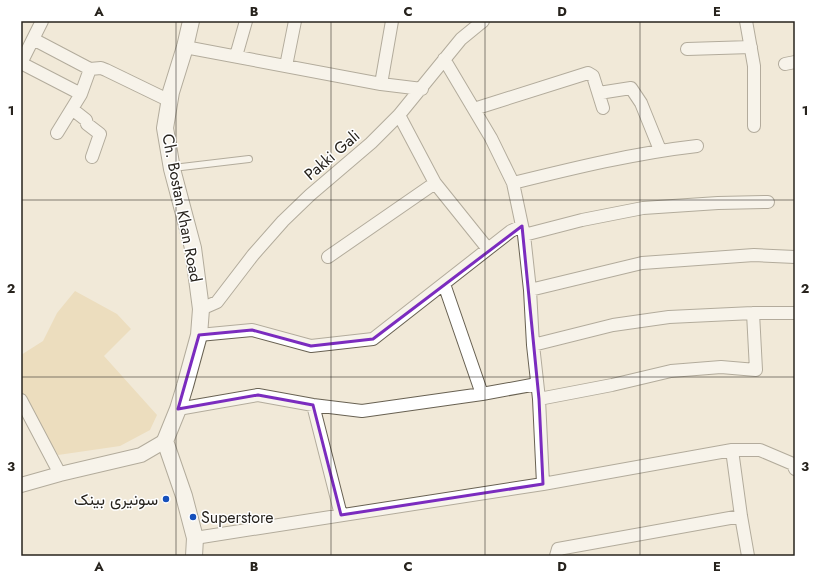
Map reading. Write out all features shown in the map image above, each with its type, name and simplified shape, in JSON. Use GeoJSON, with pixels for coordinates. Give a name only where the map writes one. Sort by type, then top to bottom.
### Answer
{"type":"FeatureCollection","features":[{"type":"Feature","properties":{"kind":"main road","name":"Ch. Bostan Khan Road"},"geometry":{"type":"LineString","coordinates":[[164,441],[178,409],[199,335],[201,309],[193,248],[172,169],[165,128],[171,92],[186,47],[191,21]]}},
{"type":"Feature","properties":{"kind":"main road"},"geometry":{"type":"LineString","coordinates":[[164,441],[184,496],[195,538],[194,556]]}},
{"type":"Feature","properties":{"kind":"street"},"geometry":{"type":"LineString","coordinates":[[42,21],[21,63],[81,94]]}},
{"type":"Feature","properties":{"kind":"street"},"geometry":{"type":"LineString","coordinates":[[236,56],[246,21]]}},
{"type":"Feature","properties":{"kind":"street"},"geometry":{"type":"LineString","coordinates":[[286,66],[295,21]]}},
{"type":"Feature","properties":{"kind":"street"},"geometry":{"type":"LineString","coordinates":[[381,84],[392,21]]}},
{"type":"Feature","properties":{"kind":"street","name":"Pakki Gali"},"geometry":{"type":"LineString","coordinates":[[201,309],[217,302],[253,255],[283,221],[310,195],[371,143],[399,115],[422,89],[461,39],[483,21]]}},
{"type":"Feature","properties":{"kind":"street"},"geometry":{"type":"LineString","coordinates":[[746,21],[754,66],[754,126]]}},
{"type":"Feature","properties":{"kind":"street"},"geometry":{"type":"LineString","coordinates":[[33,39],[90,69],[101,68],[170,101]]}},
{"type":"Feature","properties":{"kind":"street"},"geometry":{"type":"LineString","coordinates":[[687,49],[751,46]]}},
{"type":"Feature","properties":{"kind":"street"},"geometry":{"type":"LineString","coordinates":[[186,47],[381,84],[422,89]]}},
{"type":"Feature","properties":{"kind":"street"},"geometry":{"type":"LineString","coordinates":[[444,59],[491,138],[513,183],[523,231],[530,290],[533,345],[539,399],[543,484]]}},
{"type":"Feature","properties":{"kind":"street"},"geometry":{"type":"LineString","coordinates":[[58,133],[81,94],[90,69]]}},
{"type":"Feature","properties":{"kind":"street"},"geometry":{"type":"LineString","coordinates":[[474,109],[588,73],[593,76],[603,108]]}},
{"type":"Feature","properties":{"kind":"street"},"geometry":{"type":"LineString","coordinates":[[599,93],[631,88],[641,103],[660,150]]}},
{"type":"Feature","properties":{"kind":"street"},"geometry":{"type":"LineString","coordinates":[[72,109],[100,134],[92,157]]}},
{"type":"Feature","properties":{"kind":"street"},"geometry":{"type":"LineString","coordinates":[[399,115],[435,183],[488,250]]}},
{"type":"Feature","properties":{"kind":"street"},"geometry":{"type":"LineString","coordinates":[[513,183],[660,150],[697,146]]}},
{"type":"Feature","properties":{"kind":"street"},"geometry":{"type":"LineString","coordinates":[[328,257],[435,183]]}},
{"type":"Feature","properties":{"kind":"street"},"geometry":{"type":"LineString","coordinates":[[199,335],[252,330],[311,346],[373,339],[512,231],[523,231],[643,208],[718,203],[768,202]]}},
{"type":"Feature","properties":{"kind":"street"},"geometry":{"type":"LineString","coordinates":[[530,290],[642,263],[754,255],[795,257]]}},
{"type":"Feature","properties":{"kind":"street"},"geometry":{"type":"LineString","coordinates":[[444,284],[482,394]]}},
{"type":"Feature","properties":{"kind":"street"},"geometry":{"type":"LineString","coordinates":[[533,345],[613,325],[669,317],[752,313],[795,313]]}},
{"type":"Feature","properties":{"kind":"street"},"geometry":{"type":"LineString","coordinates":[[539,399],[612,385],[671,371],[721,367],[756,370],[752,313]]}},
{"type":"Feature","properties":{"kind":"street"},"geometry":{"type":"LineString","coordinates":[[178,409],[258,396],[362,411],[482,394],[537,384]]}},
{"type":"Feature","properties":{"kind":"street"},"geometry":{"type":"LineString","coordinates":[[21,400],[25,416],[60,474]]}},
{"type":"Feature","properties":{"kind":"street"},"geometry":{"type":"LineString","coordinates":[[313,405],[341,515]]}},
{"type":"Feature","properties":{"kind":"street"},"geometry":{"type":"LineString","coordinates":[[21,485],[60,474],[141,455],[164,441]]}},
{"type":"Feature","properties":{"kind":"street"},"geometry":{"type":"LineString","coordinates":[[732,450],[740,516],[748,556]]}},
{"type":"Feature","properties":{"kind":"street"},"geometry":{"type":"LineString","coordinates":[[195,538],[543,484],[732,450],[760,450],[793,464],[795,469]]}},
{"type":"Feature","properties":{"kind":"street"},"geometry":{"type":"LineString","coordinates":[[556,556],[558,550],[740,516]]}},
{"type":"Feature","properties":{"kind":"lane"},"geometry":{"type":"LineString","coordinates":[[172,169],[249,159]]}},
{"type":"Feature","properties":{"kind":"highlighted area"},"geometry":{"type":"Polygon","coordinates":[[[522,226],[539,399],[543,484],[341,515],[313,405],[258,395],[178,409],[199,335],[252,330],[311,346],[373,339],[522,226]]]}},
{"type":"Feature","properties":{"kind":"shaded area"},"geometry":{"type":"Polygon","coordinates":[[[75,291],[117,314],[131,329],[104,356],[157,415],[150,430],[120,446],[58,455],[21,393],[21,355],[43,341],[57,313],[75,291]]]}},
{"type":"Feature","properties":{"kind":"place","name":"سونیری بینک"},"geometry":{"type":"Point","coordinates":[166,499]}},
{"type":"Feature","properties":{"kind":"place","name":"Superstore"},"geometry":{"type":"Point","coordinates":[193,517]}}]}
